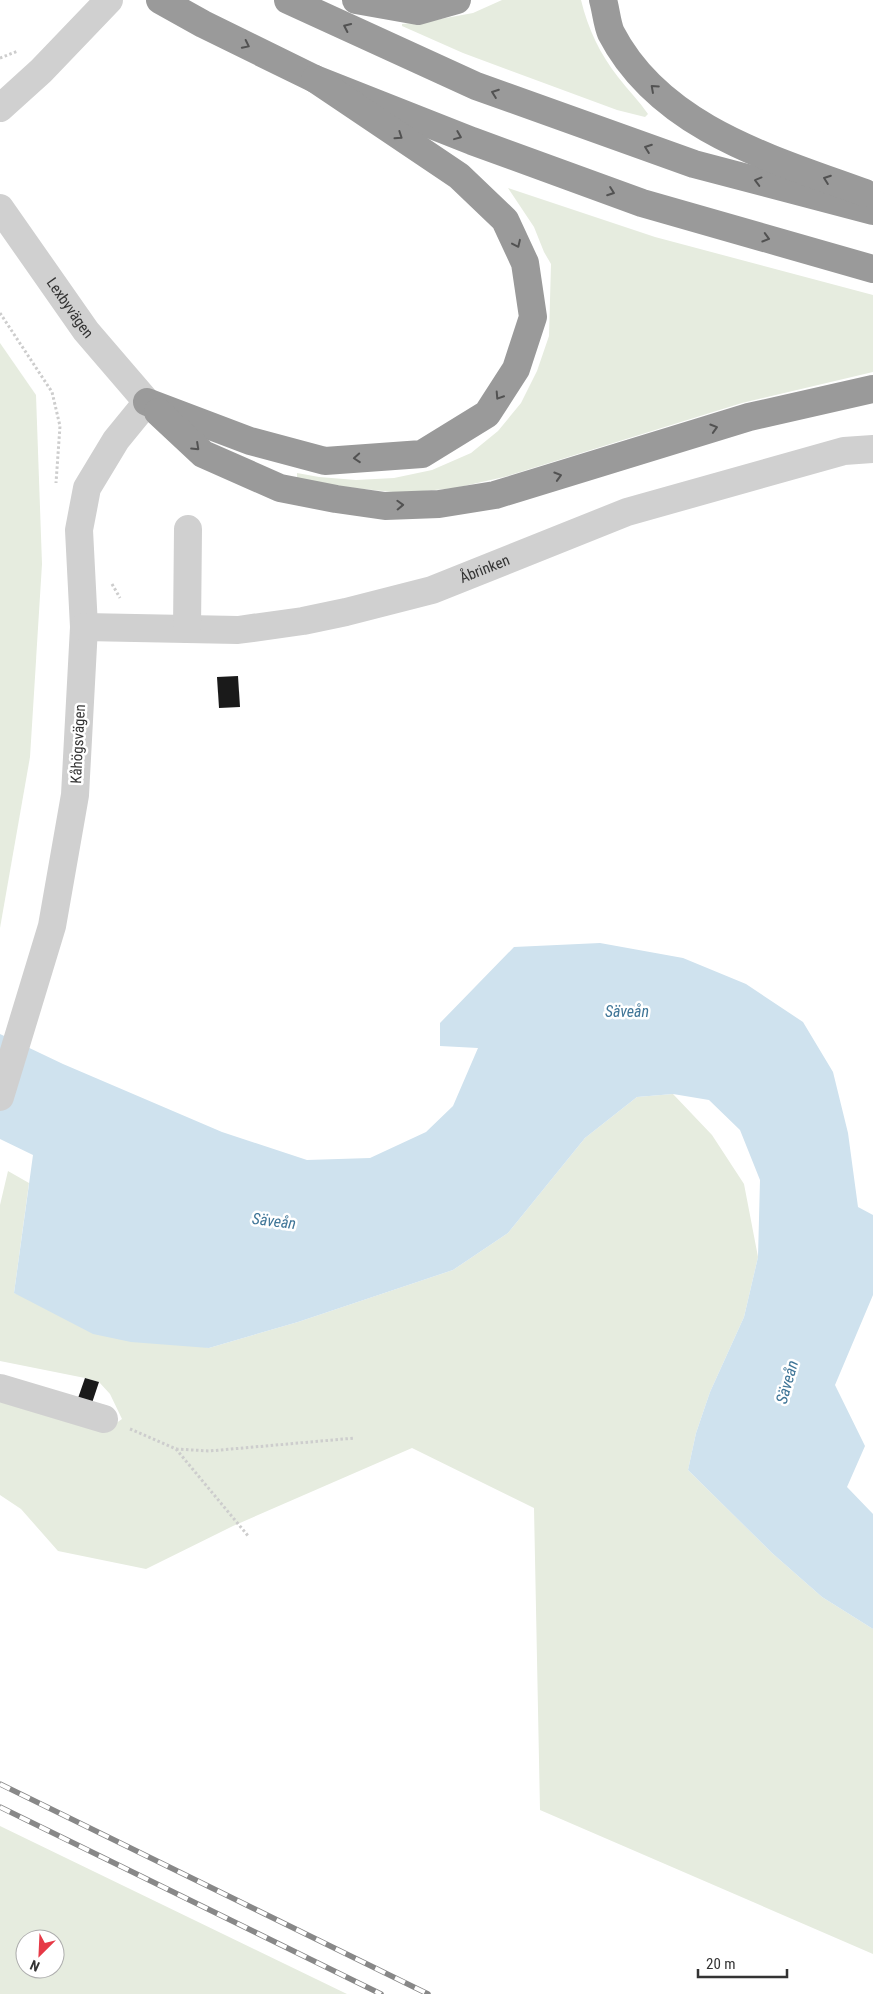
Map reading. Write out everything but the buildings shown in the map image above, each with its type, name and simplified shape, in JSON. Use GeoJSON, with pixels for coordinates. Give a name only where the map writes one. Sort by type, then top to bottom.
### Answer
{"type":"FeatureCollection","features":[{"type":"Feature","properties":{"kind":"highway"},"geometry":{"type":"LineString","coordinates":[[160,0],[203,24],[315,79],[472,141],[642,203],[873,269]]}},
{"type":"Feature","properties":{"kind":"highway"},"geometry":{"type":"LineString","coordinates":[[288,0],[485,90],[694,164],[873,211]]}},
{"type":"Feature","properties":{"kind":"highway"},"geometry":{"type":"LineString","coordinates":[[356,0],[418,11],[457,0]]}},
{"type":"Feature","properties":{"kind":"highway"},"geometry":{"type":"LineString","coordinates":[[603,0],[610,32],[639,75],[678,110],[743,148],[873,196]]}},
{"type":"Feature","properties":{"kind":"highway"},"geometry":{"type":"LineString","coordinates":[[147,402],[250,441],[325,460],[422,454],[487,414],[516,369],[533,317],[525,262],[506,220],[459,176],[315,79]]}},
{"type":"Feature","properties":{"kind":"highway"},"geometry":{"type":"LineString","coordinates":[[147,402],[203,454],[280,488],[336,500],[385,506],[440,504],[495,495],[749,417],[873,389]]}},
{"type":"Feature","properties":{"kind":"street"},"geometry":{"type":"LineString","coordinates":[[0,108],[40,71],[109,0]]}},
{"type":"Feature","properties":{"kind":"street","name":"Lexbyvägen"},"geometry":{"type":"LineString","coordinates":[[0,208],[86,331],[147,402]]}},
{"type":"Feature","properties":{"kind":"street","name":"Kåhögsvägen"},"geometry":{"type":"LineString","coordinates":[[0,1097],[52,926],[75,795],[84,627],[79,530],[87,488],[116,440],[147,402]]}},
{"type":"Feature","properties":{"kind":"street","name":"Åbrinken"},"geometry":{"type":"LineString","coordinates":[[84,627],[238,630],[303,621],[432,590],[626,512],[844,451],[873,449]]}},
{"type":"Feature","properties":{"kind":"street"},"geometry":{"type":"LineString","coordinates":[[187,629],[188,529]]}},
{"type":"Feature","properties":{"kind":"street"},"geometry":{"type":"LineString","coordinates":[[0,1388],[104,1419]]}},
{"type":"Feature","properties":{"kind":"path"},"geometry":{"type":"LineString","coordinates":[[0,313],[52,392],[60,426],[56,489]]}},
{"type":"Feature","properties":{"kind":"path"},"geometry":{"type":"LineString","coordinates":[[104,1419],[176,1449],[208,1451],[355,1438]]}},
{"type":"Feature","properties":{"kind":"path"},"geometry":{"type":"LineString","coordinates":[[176,1449],[249,1537]]}},
{"type":"Feature","properties":{"kind":"shaded area"},"geometry":{"type":"Polygon","coordinates":[[[502,0],[581,0],[595,41],[618,77],[648,114],[645,117],[617,110],[463,53],[402,26],[402,24],[473,13],[502,0]]]}},
{"type":"Feature","properties":{"kind":"shaded area"},"geometry":{"type":"Polygon","coordinates":[[[508,188],[655,237],[873,295],[873,372],[742,403],[504,477],[455,488],[403,493],[334,486],[297,478],[297,473],[356,480],[394,478],[432,470],[471,453],[498,431],[521,403],[537,371],[549,336],[551,264],[534,227],[508,188]]]}},
{"type":"Feature","properties":{"kind":"shaded area"},"geometry":{"type":"Polygon","coordinates":[[[0,343],[36,395],[42,564],[30,757],[0,928],[0,343]]]}},
{"type":"Feature","properties":{"kind":"shaded area"},"geometry":{"type":"Polygon","coordinates":[[[673,1094],[712,1135],[744,1184],[758,1257],[744,1317],[710,1392],[696,1433],[688,1470],[772,1553],[822,1597],[873,1629],[873,1954],[540,1810],[534,1508],[412,1448],[233,1526],[146,1569],[58,1551],[21,1509],[0,1495],[0,1400],[105,1431],[122,1419],[110,1394],[99,1382],[0,1361],[0,1205],[8,1171],[29,1183],[14,1293],[209,1348],[298,1322],[453,1270],[508,1233],[585,1138],[637,1097],[673,1094]]]}},
{"type":"Feature","properties":{"kind":"shaded area"},"geometry":{"type":"Polygon","coordinates":[[[0,1826],[347,1994],[0,1994],[0,1826]]]}},
{"type":"Feature","properties":{"kind":"water","name":"Säveån"},"geometry":{"type":"Polygon","coordinates":[[[600,943],[683,958],[746,984],[803,1022],[833,1072],[848,1133],[858,1207],[873,1215],[873,1295],[835,1385],[865,1446],[847,1487],[873,1514],[873,1629],[822,1597],[772,1553],[688,1470],[696,1433],[710,1392],[744,1317],[758,1257],[760,1180],[740,1130],[709,1100],[673,1094],[637,1097],[585,1138],[508,1233],[453,1270],[298,1322],[209,1348],[131,1342],[93,1334],[14,1293],[33,1155],[0,1139],[0,1034],[63,1064],[222,1132],[307,1160],[370,1158],[426,1132],[453,1106],[478,1048],[440,1046],[440,1023],[514,947],[600,943]]]}},
{"type":"Feature","properties":{"kind":"railway"},"geometry":{"type":"LineString","coordinates":[[0,1784],[428,1994]]}},
{"type":"Feature","properties":{"kind":"railway"},"geometry":{"type":"LineString","coordinates":[[0,1807],[381,1994]]}}]}
